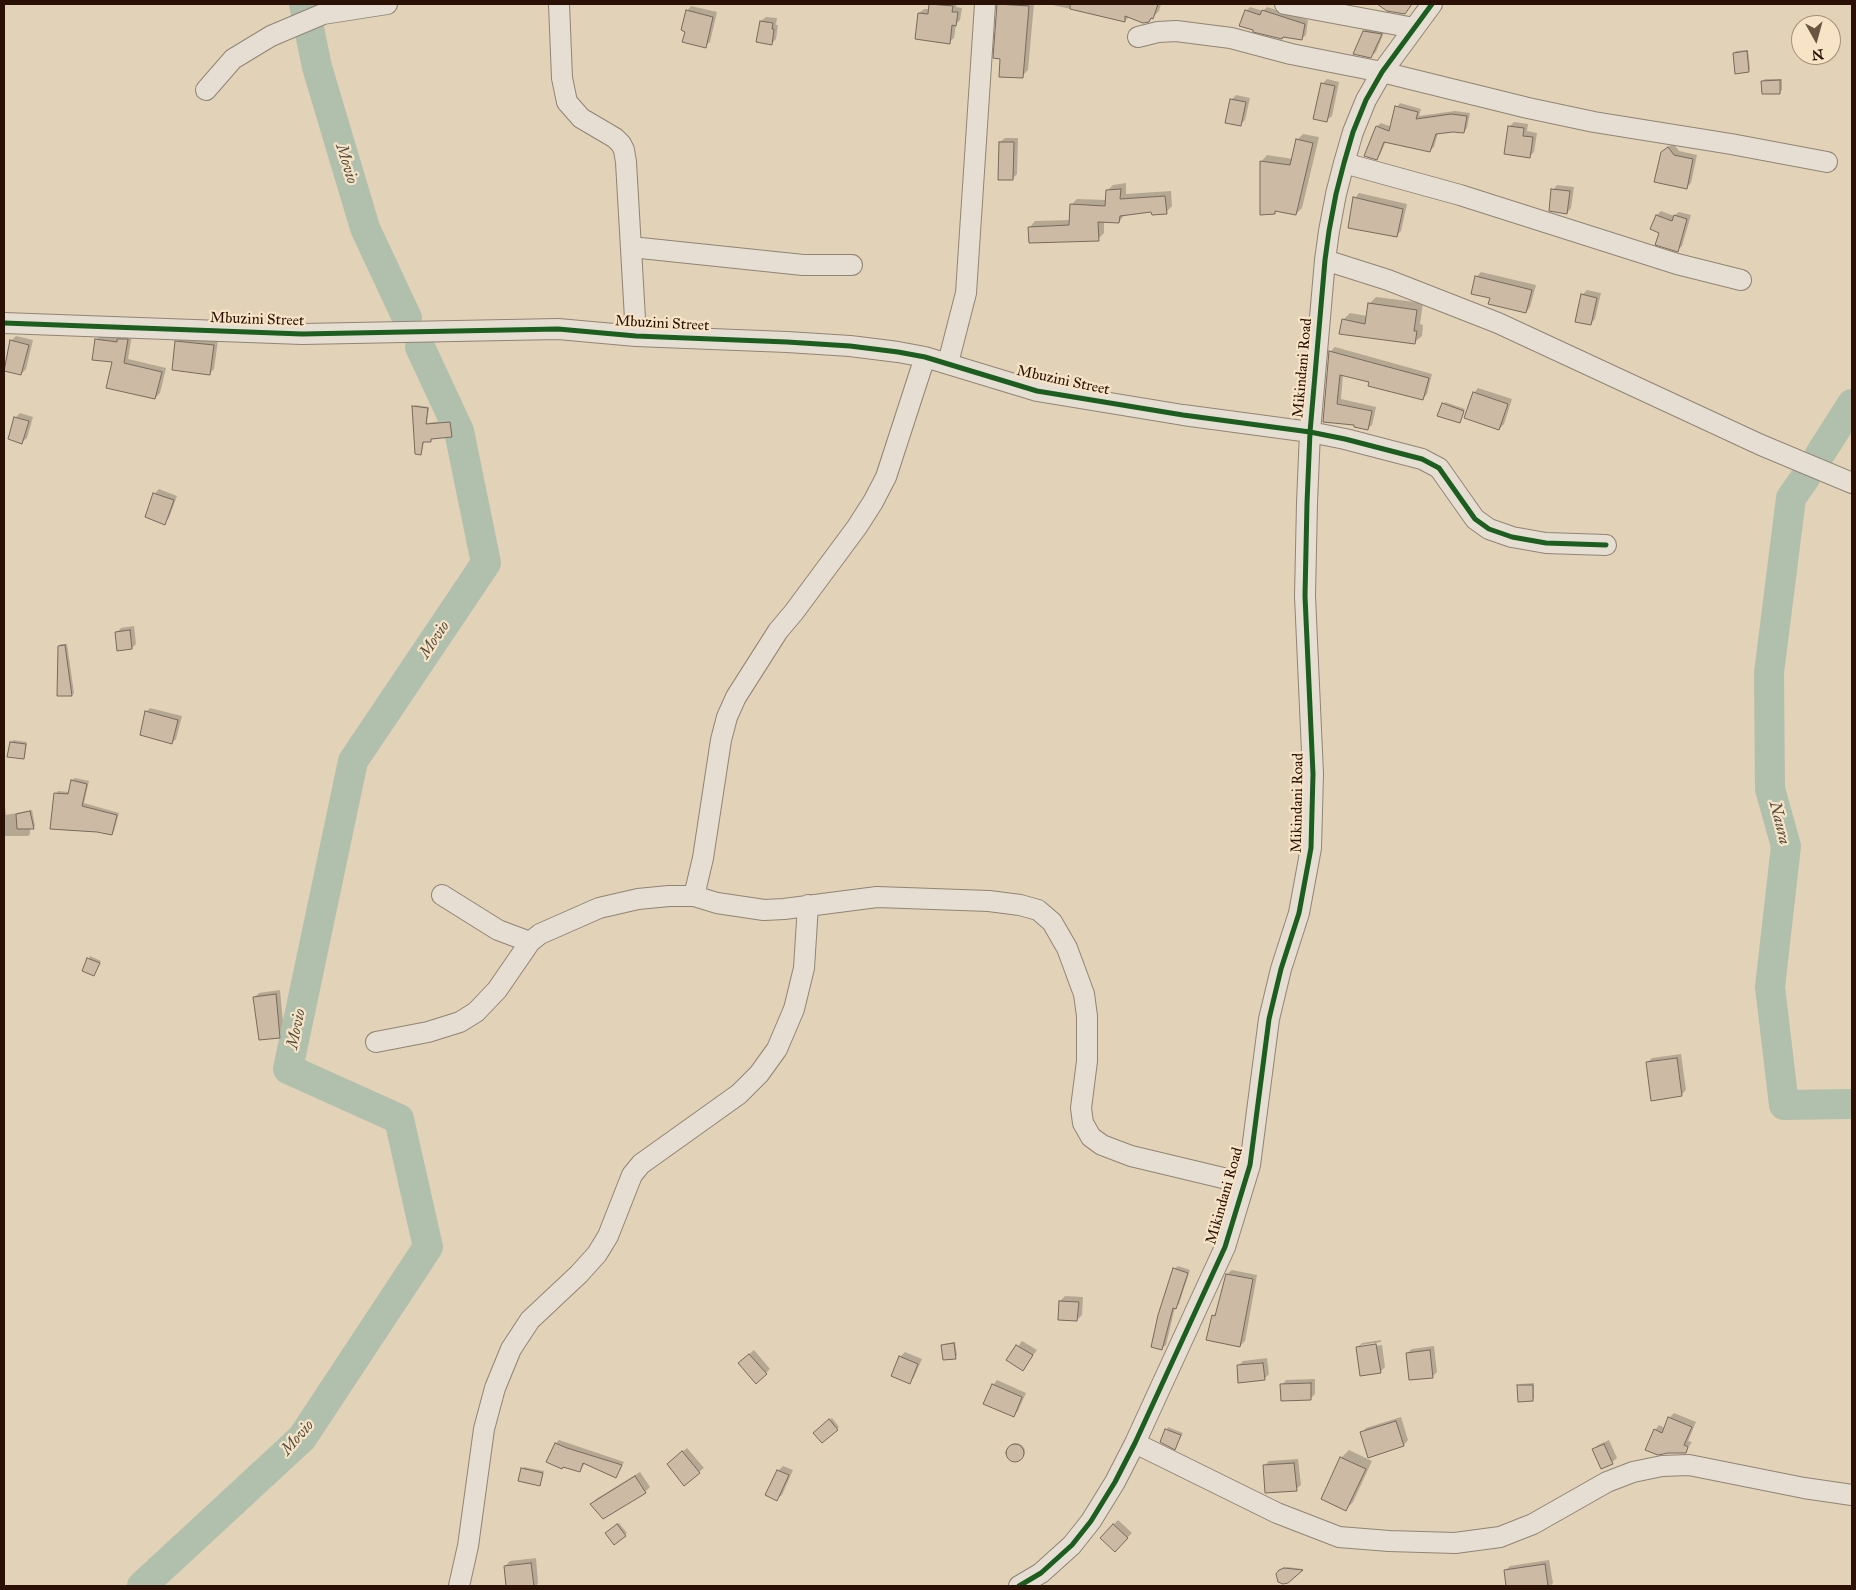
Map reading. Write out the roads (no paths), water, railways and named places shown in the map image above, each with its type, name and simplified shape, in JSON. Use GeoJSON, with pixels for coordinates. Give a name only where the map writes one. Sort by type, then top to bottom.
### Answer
{"type":"FeatureCollection","features":[{"type":"Feature","properties":{"kind":"street"},"geometry":{"type":"LineString","coordinates":[[206,90],[233,59],[272,36],[323,14],[387,4]]}},
{"type":"Feature","properties":{"kind":"street"},"geometry":{"type":"LineString","coordinates":[[559,4],[562,78],[567,102],[581,118],[615,138],[624,150],[636,336]]}},
{"type":"Feature","properties":{"kind":"street"},"geometry":{"type":"LineString","coordinates":[[948,363],[966,293],[985,4]]}},
{"type":"Feature","properties":{"kind":"street"},"geometry":{"type":"LineString","coordinates":[[1286,4],[1414,28]]}},
{"type":"Feature","properties":{"kind":"street","name":"Mikindani Road"},"geometry":{"type":"LineString","coordinates":[[1019,1586],[1041,1573],[1072,1545],[1106,1497],[1135,1443],[1225,1247],[1250,1165],[1269,1019],[1280,969],[1299,913],[1311,848],[1312,774],[1306,596],[1310,432],[1324,260],[1336,194],[1344,163],[1353,132],[1366,100],[1382,72],[1432,4]]}},
{"type":"Feature","properties":{"kind":"street"},"geometry":{"type":"LineString","coordinates":[[1138,37],[1158,32],[1200,33],[1231,38],[1291,54],[1382,72],[1528,108],[1594,122],[1827,162]]}},
{"type":"Feature","properties":{"kind":"street"},"geometry":{"type":"LineString","coordinates":[[1344,163],[1460,195],[1677,264],[1741,280]]}},
{"type":"Feature","properties":{"kind":"street"},"geometry":{"type":"LineString","coordinates":[[631,247],[787,263],[852,266]]}},
{"type":"Feature","properties":{"kind":"street"},"geometry":{"type":"LineString","coordinates":[[1324,260],[1388,280],[1498,323],[1761,444],[1852,483]]}},
{"type":"Feature","properties":{"kind":"street","name":"Mbuzini Street"},"geometry":{"type":"LineString","coordinates":[[4,323],[302,334],[558,329],[636,336],[850,346],[925,357],[1036,391],[1183,415],[1310,432],[1422,459],[1439,468],[1475,519],[1489,529],[1504,535],[1546,543],[1606,544]]}},
{"type":"Feature","properties":{"kind":"street"},"geometry":{"type":"LineString","coordinates":[[694,896],[703,858],[721,740],[727,717],[736,697],[778,631],[857,527],[873,502],[886,477],[925,357]]}},
{"type":"Feature","properties":{"kind":"street"},"geometry":{"type":"LineString","coordinates":[[442,895],[498,930],[530,942]]}},
{"type":"Feature","properties":{"kind":"street"},"geometry":{"type":"LineString","coordinates":[[376,1042],[428,1032],[460,1022],[476,1012],[497,990],[530,942],[540,934],[599,908],[638,899],[694,896],[717,903],[764,910],[877,897],[989,901],[1020,905],[1038,910],[1052,922],[1067,948],[1084,994],[1087,1016],[1087,1061],[1081,1108],[1083,1123],[1091,1136],[1102,1145],[1131,1156],[1244,1183]]}},
{"type":"Feature","properties":{"kind":"street"},"geometry":{"type":"LineString","coordinates":[[459,1586],[468,1546],[484,1430],[495,1388],[511,1349],[530,1320],[579,1274],[597,1254],[608,1236],[632,1175],[641,1164],[739,1094],[777,1050],[794,1009],[804,968],[808,905]]}},
{"type":"Feature","properties":{"kind":"street"},"geometry":{"type":"LineString","coordinates":[[1135,1443],[1277,1513],[1339,1537],[1390,1541],[1455,1543],[1500,1537],[1533,1524],[1607,1482],[1633,1472],[1662,1466],[1689,1465],[1804,1488],[1852,1495]]}},
{"type":"Feature","properties":{"kind":"waterway","name":"Movio"},"geometry":{"type":"LineString","coordinates":[[304,4],[317,67],[365,228],[407,318]]}},
{"type":"Feature","properties":{"kind":"waterway","name":"Movio"},"geometry":{"type":"LineString","coordinates":[[142,1586],[302,1438],[428,1247],[399,1119],[288,1069],[353,761],[486,563],[459,431],[420,347]]}},
{"type":"Feature","properties":{"kind":"waterway","name":"Naura"},"geometry":{"type":"LineString","coordinates":[[1820,454],[1852,404]]}},
{"type":"Feature","properties":{"kind":"waterway","name":"Naura"},"geometry":{"type":"LineString","coordinates":[[1805,478],[1791,498],[1769,673],[1770,789],[1786,846],[1770,987],[1784,1105],[1852,1104]]}}]}
